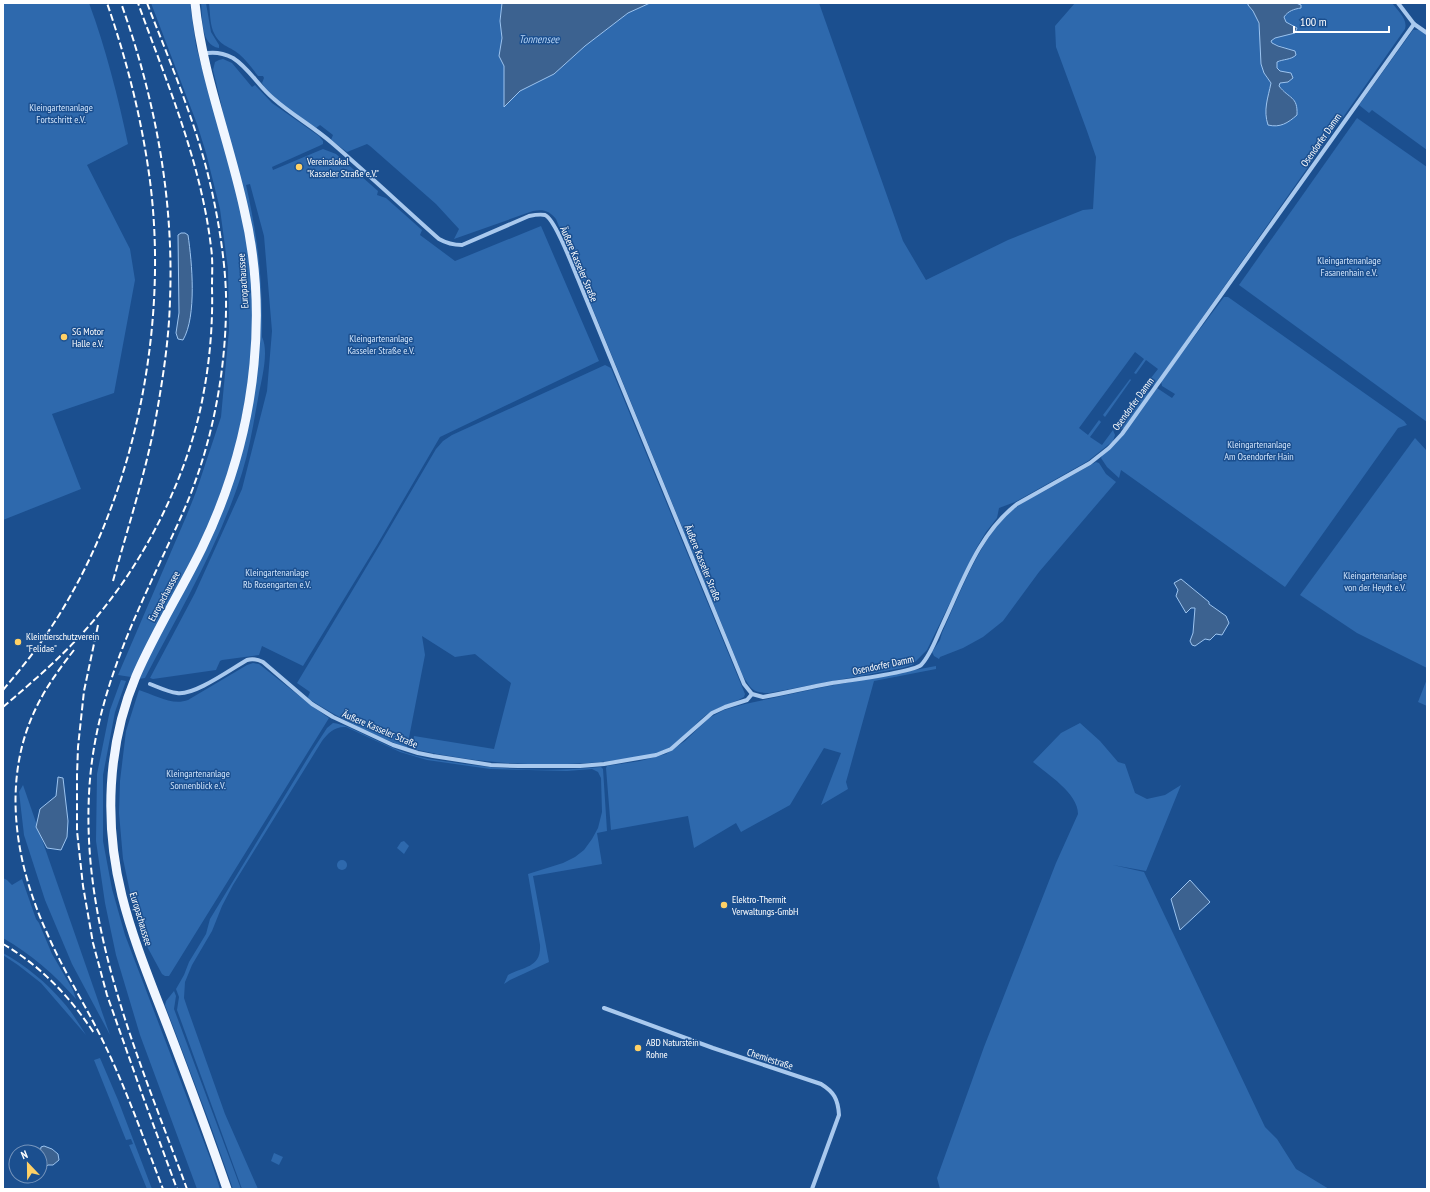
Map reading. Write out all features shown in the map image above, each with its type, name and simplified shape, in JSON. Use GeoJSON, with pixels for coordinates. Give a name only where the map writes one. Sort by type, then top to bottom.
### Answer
{"type":"FeatureCollection","features":[{"type":"Feature","properties":{"kind":"main road","name":"Europachaussee"},"geometry":{"type":"LineString","coordinates":[[195,3],[203,54],[241,196],[251,247],[256,306],[256,343],[252,380],[242,438],[231,477],[219,511],[145,657],[128,700],[115,752],[112,770],[110,807],[115,862],[127,914],[227,1189]]}},
{"type":"Feature","properties":{"kind":"street"},"geometry":{"type":"LineString","coordinates":[[1398,3],[1414,24],[1427,33]]}},
{"type":"Feature","properties":{"kind":"street","name":"Osendorfer Damm"},"geometry":{"type":"LineString","coordinates":[[752,694],[763,697],[920,666],[927,657],[979,549],[994,526],[1005,513],[1017,504],[1098,457],[1109,448],[1129,425],[1414,24]]}},
{"type":"Feature","properties":{"kind":"street","name":"Äußere Kasseler Straße"},"geometry":{"type":"LineString","coordinates":[[150,684],[176,693],[185,693],[196,689],[247,660],[253,658],[258,659],[312,704],[333,717],[393,745],[433,756],[491,765],[518,766],[580,766],[604,764],[656,755],[667,751],[676,745],[712,713],[747,700],[752,694],[744,684],[578,279],[552,222],[546,216],[529,216],[468,244],[457,245],[444,242],[331,142],[274,100],[242,65],[221,53],[215,52],[203,54]]}},
{"type":"Feature","properties":{"kind":"street","name":"Chemiestraße"},"geometry":{"type":"LineString","coordinates":[[604,1008],[704,1045],[821,1084],[830,1090],[838,1103],[839,1115],[812,1189]]}},
{"type":"Feature","properties":{"kind":"green space","name":"SG Motor Halle e.V."},"geometry":{"type":"Polygon","coordinates":[[[3,3],[89,3],[111,73],[128,144],[87,165],[130,249],[135,280],[114,393],[52,414],[81,489],[3,520],[3,3]]]}},
{"type":"Feature","properties":{"kind":"green space"},"geometry":{"type":"Polygon","coordinates":[[[151,3],[190,3],[196,46],[236,189],[246,234],[252,286],[252,343],[249,383],[233,458],[208,527],[131,677],[118,675],[196,492],[221,417],[229,330],[228,269],[220,209],[197,124],[151,3]]]}},
{"type":"Feature","properties":{"kind":"green space"},"geometry":{"type":"Polygon","coordinates":[[[201,3],[206,3],[211,32],[219,45],[219,48],[208,42],[205,36],[201,3]]]}},
{"type":"Feature","properties":{"kind":"green space"},"geometry":{"type":"Polygon","coordinates":[[[209,3],[502,3],[500,21],[502,38],[499,56],[504,66],[504,107],[520,91],[554,74],[585,46],[628,13],[650,3],[819,3],[903,241],[926,280],[1008,240],[1083,210],[1093,209],[1096,157],[1056,47],[1055,26],[1075,3],[1248,3],[1258,20],[1260,28],[1262,63],[1266,76],[1271,83],[1269,93],[1293,98],[1279,86],[1280,83],[1288,82],[1293,78],[1291,73],[1280,72],[1277,68],[1277,62],[1289,58],[1295,51],[1272,43],[1271,41],[1274,38],[1295,33],[1297,28],[1286,22],[1284,17],[1287,13],[1301,8],[1301,5],[1296,3],[1392,3],[1404,18],[1406,25],[1405,29],[1155,385],[1152,386],[1147,383],[1158,369],[1146,360],[1136,374],[1134,373],[1144,359],[1135,352],[1079,428],[1088,435],[1099,420],[1101,422],[1090,437],[1102,445],[1113,430],[1115,435],[1113,441],[1088,461],[1015,502],[999,508],[997,518],[977,547],[927,650],[912,665],[902,668],[769,693],[756,691],[748,684],[743,676],[556,219],[546,211],[533,211],[454,239],[459,229],[436,204],[370,146],[367,144],[347,152],[331,140],[333,135],[320,125],[316,128],[286,108],[272,96],[262,83],[264,78],[263,76],[258,76],[242,56],[218,40],[211,25],[209,3]]]}},
{"type":"Feature","properties":{"kind":"green space"},"geometry":{"type":"Polygon","coordinates":[[[1413,30],[1420,30],[1427,35],[1427,150],[1372,110],[1369,113],[1359,105],[1413,30]]]}},
{"type":"Feature","properties":{"kind":"green space","name":"Kleingartenanlage Kasseler Straße e.V."},"geometry":{"type":"Polygon","coordinates":[[[223,59],[232,63],[252,87],[255,85],[272,103],[319,136],[323,141],[323,144],[272,167],[273,170],[323,149],[336,154],[378,191],[377,195],[386,198],[422,230],[420,235],[455,261],[541,226],[599,361],[440,437],[377,545],[303,666],[262,646],[259,655],[222,660],[220,661],[216,670],[153,679],[150,678],[195,593],[242,489],[267,391],[272,331],[264,236],[250,184],[246,185],[254,223],[259,260],[262,298],[262,337],[265,350],[263,372],[250,443],[233,499],[211,551],[145,678],[139,679],[234,478],[260,306],[221,103],[213,70],[215,62],[223,59]]]}},
{"type":"Feature","properties":{"kind":"green space","name":"Kleingartenanlage Fasanenhain e.V."},"geometry":{"type":"Polygon","coordinates":[[[1357,118],[1427,167],[1427,422],[1239,285],[1357,118]]]}},
{"type":"Feature","properties":{"kind":"green space","name":"Kleingartenanlage Am Osendorfer Hain"},"geometry":{"type":"Polygon","coordinates":[[[1224,297],[1228,297],[1404,421],[1407,425],[1398,428],[1285,587],[1121,470],[1119,478],[1107,467],[1101,458],[1124,432],[1157,388],[1172,398],[1175,394],[1162,386],[1161,381],[1224,297]]]}},
{"type":"Feature","properties":{"kind":"green space"},"geometry":{"type":"Polygon","coordinates":[[[605,365],[611,368],[745,694],[744,697],[720,707],[706,715],[677,743],[665,750],[635,758],[566,764],[515,764],[464,758],[413,749],[414,736],[494,749],[511,683],[475,654],[455,657],[422,636],[425,655],[407,748],[357,726],[309,699],[308,697],[310,692],[297,683],[436,449],[443,441],[452,435],[605,365]]]}},
{"type":"Feature","properties":{"kind":"green space"},"geometry":{"type":"Polygon","coordinates":[[[1130,379],[1131,380],[1105,417],[1103,415],[1130,379]]]}},
{"type":"Feature","properties":{"kind":"green space"},"geometry":{"type":"Polygon","coordinates":[[[1144,387],[1148,390],[1149,394],[1124,428],[1120,429],[1116,426],[1144,387]]]}},
{"type":"Feature","properties":{"kind":"green space","name":"Kleingartenanlage von der Heydt e.V."},"geometry":{"type":"Polygon","coordinates":[[[1415,438],[1427,451],[1427,668],[1357,633],[1300,595],[1415,438]]]}},
{"type":"Feature","properties":{"kind":"green space"},"geometry":{"type":"Polygon","coordinates":[[[1096,462],[1099,463],[1106,474],[1116,482],[1039,572],[1003,621],[983,637],[963,648],[940,657],[939,659],[934,656],[932,652],[940,640],[971,568],[1000,522],[1011,511],[1029,499],[1096,462]]]}},
{"type":"Feature","properties":{"kind":"green space","name":"Kleingartenanlage Sonnenblick e.V."},"geometry":{"type":"Polygon","coordinates":[[[253,663],[259,664],[329,718],[169,976],[165,976],[162,974],[143,939],[135,908],[132,910],[133,906],[123,859],[119,813],[120,781],[126,731],[139,690],[170,701],[176,702],[188,700],[247,665],[253,663]]]}},
{"type":"Feature","properties":{"kind":"green space"},"geometry":{"type":"Polygon","coordinates":[[[936,666],[936,669],[874,681],[846,782],[848,789],[821,805],[841,753],[824,748],[790,805],[741,832],[736,823],[694,848],[688,816],[611,830],[607,766],[640,761],[666,754],[685,741],[709,718],[724,710],[824,687],[936,666]]]}},
{"type":"Feature","properties":{"kind":"green space"},"geometry":{"type":"Polygon","coordinates":[[[1427,679],[1427,706],[1418,702],[1427,679]]]}},
{"type":"Feature","properties":{"kind":"green space"},"geometry":{"type":"Polygon","coordinates":[[[121,680],[126,681],[115,712],[103,775],[103,841],[112,889],[125,935],[210,1158],[220,1189],[197,1189],[140,1035],[116,955],[105,903],[96,841],[97,774],[110,710],[121,680]]]}},
{"type":"Feature","properties":{"kind":"green space"},"geometry":{"type":"Polygon","coordinates":[[[333,723],[340,724],[400,751],[434,760],[488,767],[544,770],[601,767],[603,769],[607,831],[597,833],[602,864],[533,876],[549,962],[504,984],[508,975],[535,962],[540,953],[540,945],[528,874],[563,863],[575,857],[584,850],[598,828],[602,812],[601,778],[598,772],[592,769],[567,771],[490,769],[427,760],[400,752],[346,727],[335,729],[329,733],[322,741],[233,885],[222,906],[212,931],[192,965],[185,982],[184,998],[187,1007],[225,1114],[258,1189],[242,1189],[177,1010],[179,997],[176,989],[189,962],[206,934],[210,919],[312,751],[327,728],[333,723]]]}},
{"type":"Feature","properties":{"kind":"green space"},"geometry":{"type":"Polygon","coordinates":[[[1080,723],[1100,741],[1118,762],[1125,764],[1135,793],[1147,799],[1165,795],[1181,785],[1146,871],[1113,865],[1144,872],[1265,1127],[1277,1139],[1296,1169],[1329,1189],[940,1189],[937,1178],[984,1047],[1056,863],[1078,814],[1077,806],[1067,791],[1033,762],[1061,733],[1080,723]]]}},
{"type":"Feature","properties":{"kind":"green space"},"geometry":{"type":"Polygon","coordinates":[[[23,785],[110,1035],[72,964],[45,900],[24,835],[19,792],[23,785]]]}},
{"type":"Feature","properties":{"kind":"green space"},"geometry":{"type":"Polygon","coordinates":[[[404,841],[409,846],[404,854],[397,848],[401,842],[404,841]]]}},
{"type":"Feature","properties":{"kind":"green space"},"geometry":{"type":"Polygon","coordinates":[[[340,860],[344,860],[347,865],[344,870],[340,870],[337,867],[337,863],[340,860]]]}},
{"type":"Feature","properties":{"kind":"green space"},"geometry":{"type":"Polygon","coordinates":[[[3,878],[12,885],[22,879],[36,919],[52,954],[73,990],[76,999],[42,966],[3,938],[3,878]]]}},
{"type":"Feature","properties":{"kind":"green space"},"geometry":{"type":"Polygon","coordinates":[[[3,953],[43,981],[69,1010],[86,1035],[41,983],[3,955],[3,953]]]}},
{"type":"Feature","properties":{"kind":"green space"},"geometry":{"type":"Polygon","coordinates":[[[174,991],[176,996],[174,1009],[241,1189],[233,1189],[165,1005],[166,1001],[174,991]]]}},
{"type":"Feature","properties":{"kind":"green space"},"geometry":{"type":"Polygon","coordinates":[[[100,1058],[118,1100],[152,1189],[147,1189],[129,1145],[133,1144],[131,1139],[126,1140],[94,1060],[100,1058]]]}},
{"type":"Feature","properties":{"kind":"green space"},"geometry":{"type":"Polygon","coordinates":[[[274,1153],[283,1157],[279,1165],[271,1161],[274,1153]]]}},
{"type":"Feature","properties":{"kind":"water","name":"Tonnensee"},"geometry":{"type":"Polygon","coordinates":[[[502,3],[650,3],[628,13],[585,46],[554,74],[520,91],[504,107],[504,66],[499,56],[502,38],[500,21],[502,3]]]}},
{"type":"Feature","properties":{"kind":"water"},"geometry":{"type":"Polygon","coordinates":[[[1248,3],[1296,3],[1301,5],[1301,8],[1287,13],[1284,17],[1286,22],[1297,28],[1295,33],[1275,38],[1271,41],[1278,46],[1295,51],[1296,55],[1292,58],[1277,62],[1277,68],[1280,71],[1291,73],[1293,78],[1288,82],[1280,83],[1279,86],[1292,98],[1296,104],[1297,115],[1287,122],[1276,126],[1268,125],[1266,109],[1271,83],[1264,73],[1261,64],[1259,23],[1248,3]]]}},
{"type":"Feature","properties":{"kind":"water"},"geometry":{"type":"Polygon","coordinates":[[[181,233],[188,235],[192,274],[192,303],[187,330],[183,340],[178,339],[176,333],[179,313],[178,235],[181,233]]]}},
{"type":"Feature","properties":{"kind":"water"},"geometry":{"type":"Polygon","coordinates":[[[1181,579],[1209,602],[1209,604],[1226,616],[1229,623],[1222,635],[1216,634],[1210,640],[1205,639],[1195,646],[1192,645],[1190,641],[1193,633],[1195,608],[1191,608],[1186,613],[1176,596],[1178,590],[1174,583],[1181,579]]]}},
{"type":"Feature","properties":{"kind":"water"},"geometry":{"type":"Polygon","coordinates":[[[58,777],[63,778],[68,821],[67,837],[61,850],[47,848],[36,827],[40,809],[56,796],[58,777]]]}},
{"type":"Feature","properties":{"kind":"water"},"geometry":{"type":"Polygon","coordinates":[[[1190,880],[1210,902],[1180,930],[1171,899],[1190,880]]]}},
{"type":"Feature","properties":{"kind":"water"},"geometry":{"type":"Polygon","coordinates":[[[48,1148],[58,1154],[59,1160],[53,1165],[48,1165],[48,1148]]]}},
{"type":"Feature","properties":{"kind":"railway"},"geometry":{"type":"LineString","coordinates":[[3,690],[52,626],[81,577],[105,525],[124,469],[139,412],[149,354],[154,295],[155,237],[150,181],[143,136],[133,91],[107,3]]}},
{"type":"Feature","properties":{"kind":"railway"},"geometry":{"type":"LineString","coordinates":[[113,581],[152,438],[165,358],[170,300],[169,224],[160,149],[144,75],[121,3]]}},
{"type":"Feature","properties":{"kind":"railway"},"geometry":{"type":"LineString","coordinates":[[3,707],[41,674],[77,639],[117,591],[134,566],[150,539],[177,483],[197,425],[203,396],[209,355],[212,314],[212,257],[206,215],[182,123],[138,3]]}},
{"type":"Feature","properties":{"kind":"railway"},"geometry":{"type":"LineString","coordinates":[[147,3],[186,105],[210,182],[224,263],[226,295],[225,343],[219,392],[202,462],[187,504],[124,644],[104,702],[92,762],[89,794],[89,845],[95,896],[105,946],[118,996],[133,1045],[187,1189]]}},
{"type":"Feature","properties":{"kind":"railway"},"geometry":{"type":"LineString","coordinates":[[98,625],[84,691],[78,747],[77,831],[83,886],[93,943],[107,995],[177,1189]]}},
{"type":"Feature","properties":{"kind":"railway"},"geometry":{"type":"LineString","coordinates":[[74,650],[44,693],[25,735],[18,764],[16,792],[16,821],[20,850],[36,906],[47,933],[118,1073],[163,1189]]}},
{"type":"Feature","properties":{"kind":"railway"},"geometry":{"type":"LineString","coordinates":[[3,944],[30,962],[54,983],[75,1007],[94,1033]]}},
{"type":"Feature","properties":{"kind":"place","name":"Vereinslokal \"Kasseler Straße e.V.\""},"geometry":{"type":"Point","coordinates":[299,167]}},
{"type":"Feature","properties":{"kind":"place","name":"SG Motor Halle e.V."},"geometry":{"type":"Point","coordinates":[64,337]}},
{"type":"Feature","properties":{"kind":"place","name":"Kleintierschutzverein \"Felidae\""},"geometry":{"type":"Point","coordinates":[18,642]}},
{"type":"Feature","properties":{"kind":"place","name":"Elektro-Thermit Verwaltungs-GmbH"},"geometry":{"type":"Point","coordinates":[724,905]}},
{"type":"Feature","properties":{"kind":"place","name":"ABD Naturstein Rohne"},"geometry":{"type":"Point","coordinates":[638,1048]}},
{"type":"Feature","properties":{"kind":"park label","name":"Kleingartenanlage Fortschritt e.V."},"geometry":{"type":"Point","coordinates":[61,112]}},
{"type":"Feature","properties":{"kind":"park label","name":"Kleingartenanlage Rb Rosengarten e.V."},"geometry":{"type":"Point","coordinates":[277,578]}}]}
